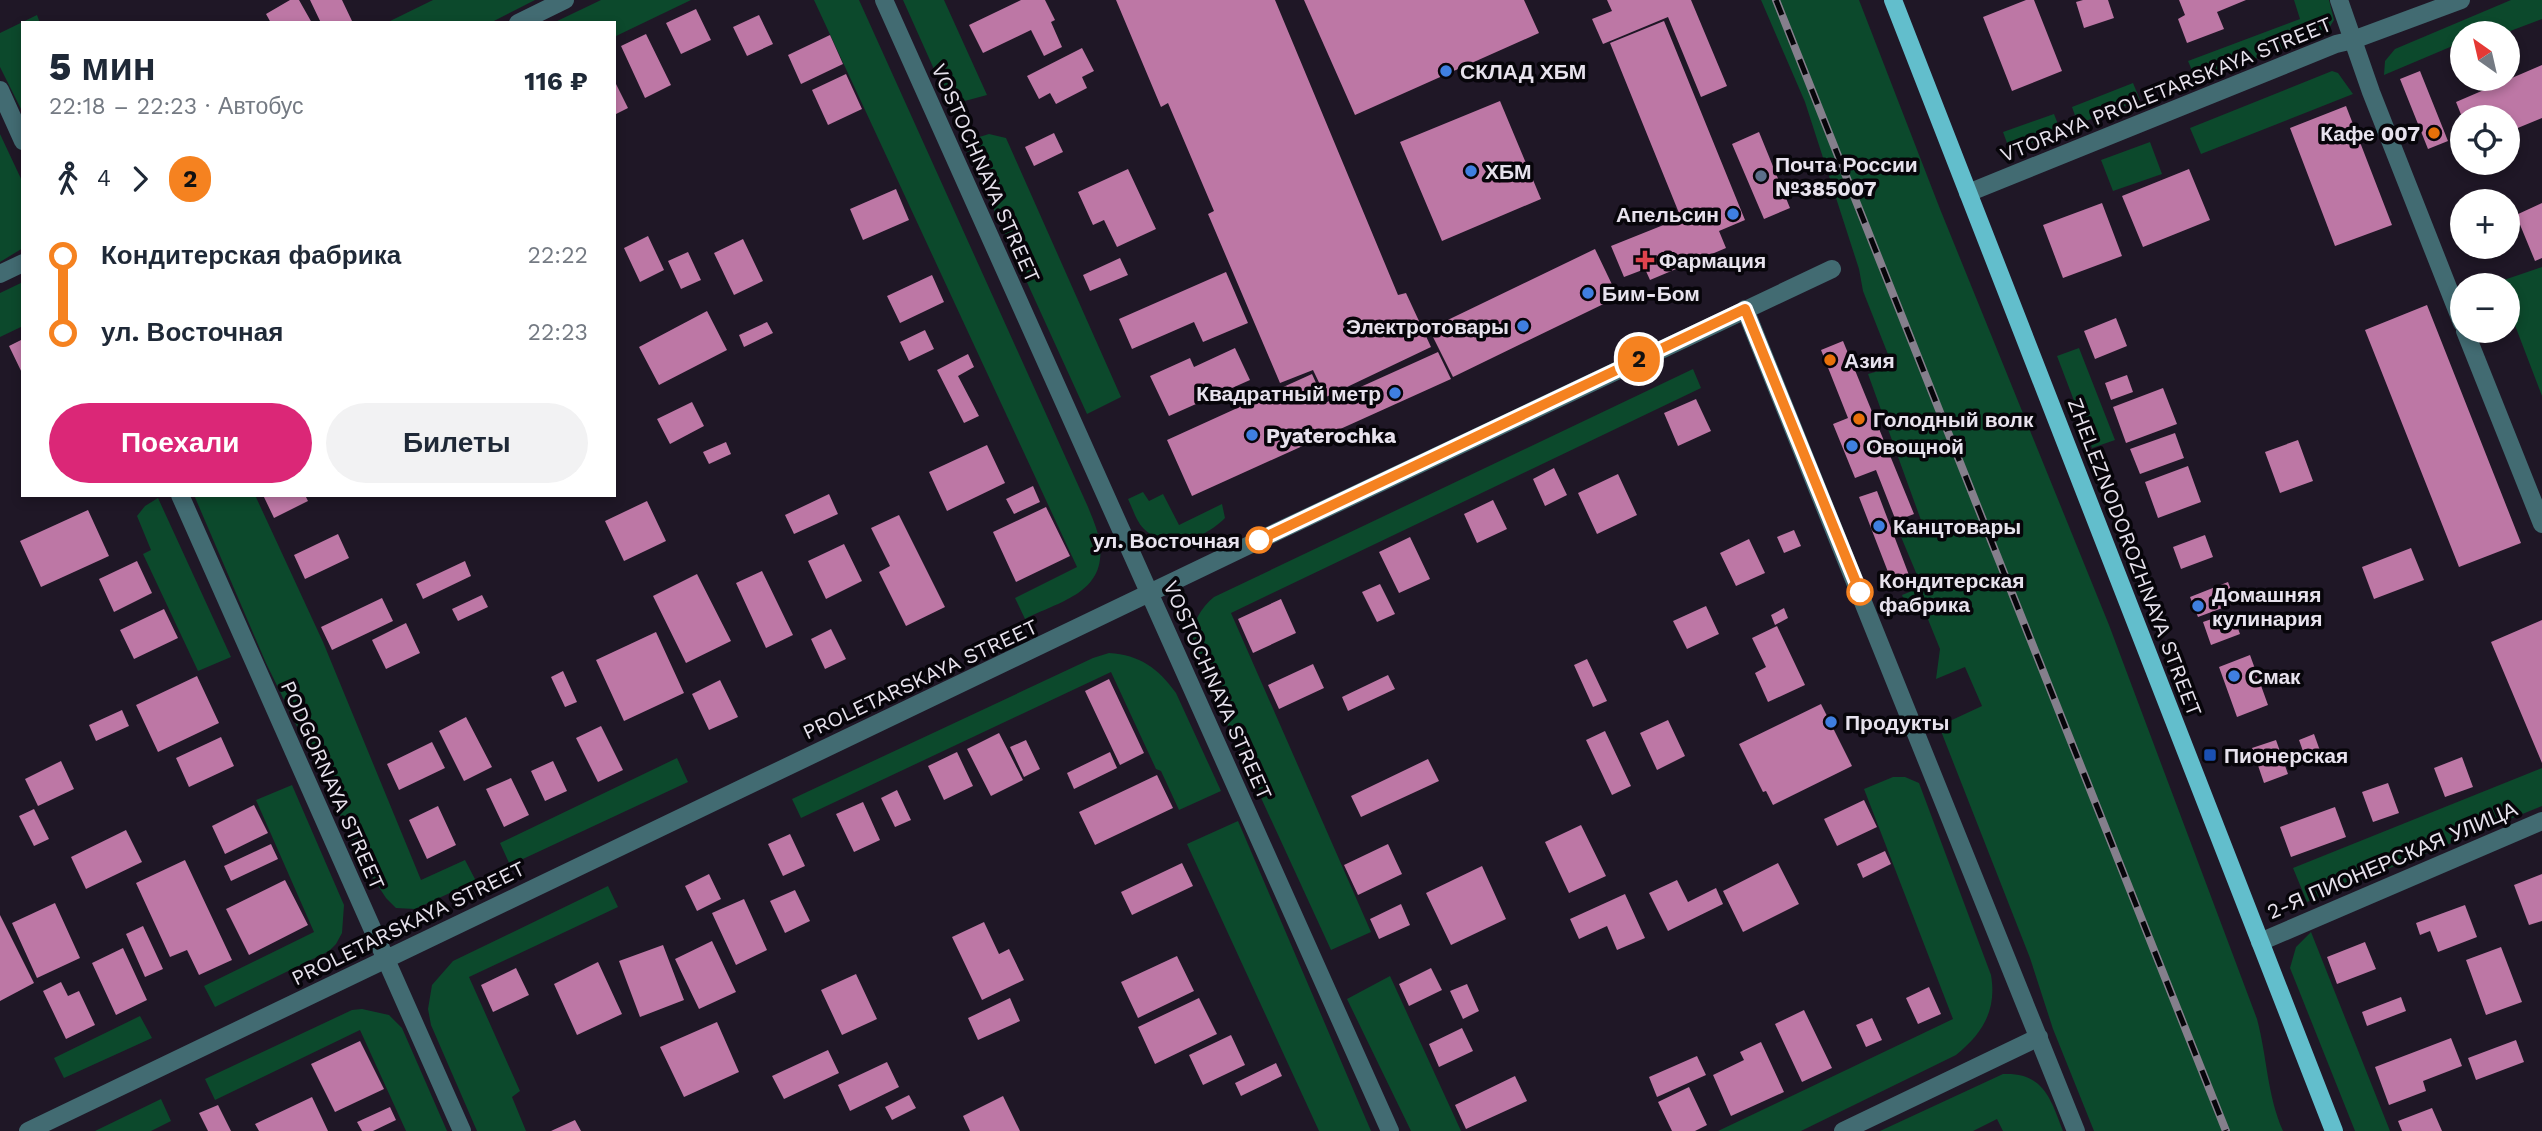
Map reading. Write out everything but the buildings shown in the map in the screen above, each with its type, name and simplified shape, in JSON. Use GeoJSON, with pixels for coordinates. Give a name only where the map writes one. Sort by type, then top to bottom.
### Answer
{"type":"FeatureCollection","features":[{"type":"Feature","properties":{"kind":"main road","name":"ZHELEZNODOROZHNAYA STREET"},"geometry":{"type":"LineString","coordinates":[[1893,0],[2334,1131]]}},
{"type":"Feature","properties":{"kind":"street"},"geometry":{"type":"LineString","coordinates":[[522,21],[565,0]]}},
{"type":"Feature","properties":{"kind":"street","name":"VOSTOCHNAYA STREET"},"geometry":{"type":"LineString","coordinates":[[884,0],[1390,1131]]}},
{"type":"Feature","properties":{"kind":"street"},"geometry":{"type":"LineString","coordinates":[[2339,0],[2371,92],[2450,293]]}},
{"type":"Feature","properties":{"kind":"street","name":"VTORAYA PROLETARSKAYA STREET"},"geometry":{"type":"LineString","coordinates":[[1968,193],[2336,44],[2461,0]]}},
{"type":"Feature","properties":{"kind":"street"},"geometry":{"type":"LineString","coordinates":[[0,90],[21,137]]}},
{"type":"Feature","properties":{"kind":"street"},"geometry":{"type":"LineString","coordinates":[[0,274],[21,264]]}},
{"type":"Feature","properties":{"kind":"street","name":"PROLETARSKAYA STREET"},"geometry":{"type":"LineString","coordinates":[[28,1131],[1832,269]]}},
{"type":"Feature","properties":{"kind":"street"},"geometry":{"type":"LineString","coordinates":[[1745,309],[2076,1131]]}},
{"type":"Feature","properties":{"kind":"street"},"geometry":{"type":"LineString","coordinates":[[2470,343],[2542,524]]}},
{"type":"Feature","properties":{"kind":"street","name":"PODGORNAYA STREET"},"geometry":{"type":"LineString","coordinates":[[181,497],[462,1131]]}},
{"type":"Feature","properties":{"kind":"street","name":"2-Я ПИОНЕРСКАЯ УЛИЦА"},"geometry":{"type":"LineString","coordinates":[[2260,942],[2542,821]]}},
{"type":"Feature","properties":{"kind":"street"},"geometry":{"type":"LineString","coordinates":[[1843,1131],[2039,1037]]}},
{"type":"Feature","properties":{"kind":"green space"},"geometry":{"type":"Polygon","coordinates":[[[433,0],[535,0],[494,21],[390,21],[433,0]]]}},
{"type":"Feature","properties":{"kind":"green space"},"geometry":{"type":"Polygon","coordinates":[[[601,0],[691,0],[616,36],[616,21],[557,21],[601,0]]]}},
{"type":"Feature","properties":{"kind":"green space"},"geometry":{"type":"Polygon","coordinates":[[[814,0],[859,0],[1096,527],[1100,557],[1097,571],[1090,583],[1068,599],[1025,619],[1015,598],[1077,567],[814,0]]]}},
{"type":"Feature","properties":{"kind":"green space"},"geometry":{"type":"Polygon","coordinates":[[[903,0],[944,0],[987,95],[950,105],[903,0]]]}},
{"type":"Feature","properties":{"kind":"green space"},"geometry":{"type":"Polygon","coordinates":[[[1761,0],[1859,0],[1940,209],[2109,625],[2257,1019],[2270,1089],[2283,1131],[2094,1131],[1939,726],[1982,706],[1965,667],[1936,679],[1940,649],[1923,607],[1909,613],[1902,595],[1922,587],[1899,532],[1922,523],[1868,374],[1893,367],[1863,291],[1859,269],[1805,102],[1761,0]]]}},
{"type":"Feature","properties":{"kind":"green space"},"geometry":{"type":"Polygon","coordinates":[[[2294,0],[2329,0],[2334,20],[2326,33],[2196,80],[2188,61],[2300,19],[2294,0]]]}},
{"type":"Feature","properties":{"kind":"green space"},"geometry":{"type":"Polygon","coordinates":[[[2511,0],[2542,0],[2542,19],[2520,27],[2520,21],[2461,21],[2511,0]]]}},
{"type":"Feature","properties":{"kind":"green space"},"geometry":{"type":"Polygon","coordinates":[[[37,15],[39,21],[25,21],[37,15]]]}},
{"type":"Feature","properties":{"kind":"green space"},"geometry":{"type":"Polygon","coordinates":[[[21,23],[21,109],[0,67],[0,33],[21,23]]]}},
{"type":"Feature","properties":{"kind":"green space"},"geometry":{"type":"Polygon","coordinates":[[[2450,26],[2450,47],[2384,75],[2385,61],[2395,49],[2450,26]]]}},
{"type":"Feature","properties":{"kind":"green space"},"geometry":{"type":"Polygon","coordinates":[[[2332,71],[2338,73],[2353,94],[2201,154],[2190,128],[2332,71]]]}},
{"type":"Feature","properties":{"kind":"green space"},"geometry":{"type":"Polygon","coordinates":[[[2133,83],[2140,100],[2078,124],[2072,107],[2133,83]]]}},
{"type":"Feature","properties":{"kind":"green space"},"geometry":{"type":"Polygon","coordinates":[[[2054,114],[2061,132],[2010,151],[2003,132],[2054,114]]]}},
{"type":"Feature","properties":{"kind":"green space"},"geometry":{"type":"Polygon","coordinates":[[[0,134],[21,179],[21,249],[0,262],[0,134]]]}},
{"type":"Feature","properties":{"kind":"green space"},"geometry":{"type":"Polygon","coordinates":[[[989,134],[1006,138],[1121,397],[1087,414],[963,142],[989,134]]]}},
{"type":"Feature","properties":{"kind":"green space"},"geometry":{"type":"Polygon","coordinates":[[[2150,142],[2162,174],[2113,191],[2101,160],[2150,142]]]}},
{"type":"Feature","properties":{"kind":"green space"},"geometry":{"type":"Polygon","coordinates":[[[2542,267],[2542,396],[2520,338],[2520,274],[2542,267]]]}},
{"type":"Feature","properties":{"kind":"green space"},"geometry":{"type":"Polygon","coordinates":[[[21,283],[21,327],[0,337],[0,293],[21,283]]]}},
{"type":"Feature","properties":{"kind":"green space"},"geometry":{"type":"Polygon","coordinates":[[[2079,348],[2115,440],[2092,448],[2057,356],[2079,348]]]}},
{"type":"Feature","properties":{"kind":"green space"},"geometry":{"type":"Polygon","coordinates":[[[1693,369],[1701,388],[1231,613],[1371,932],[1331,950],[1194,652],[1194,629],[1203,608],[1214,597],[1693,369]]]}},
{"type":"Feature","properties":{"kind":"green space"},"geometry":{"type":"Polygon","coordinates":[[[1143,492],[1149,501],[1163,494],[1179,525],[1222,504],[1225,518],[1196,537],[1164,540],[1144,529],[1128,499],[1143,492]]]}},
{"type":"Feature","properties":{"kind":"green space"},"geometry":{"type":"Polygon","coordinates":[[[195,497],[256,497],[323,642],[421,880],[465,860],[476,881],[415,909],[396,908],[386,898],[365,866],[266,663],[195,497]]]}},
{"type":"Feature","properties":{"kind":"green space"},"geometry":{"type":"Polygon","coordinates":[[[158,498],[231,657],[198,671],[143,554],[151,550],[137,516],[145,506],[158,498]]]}},
{"type":"Feature","properties":{"kind":"green space"},"geometry":{"type":"Polygon","coordinates":[[[1109,653],[1147,664],[1169,684],[1176,693],[1221,791],[1179,810],[1161,771],[1156,769],[1111,672],[801,818],[792,799],[1093,658],[1109,653]]]}},
{"type":"Feature","properties":{"kind":"green space"},"geometry":{"type":"Polygon","coordinates":[[[677,758],[688,782],[510,865],[500,843],[677,758]]]}},
{"type":"Feature","properties":{"kind":"green space"},"geometry":{"type":"Polygon","coordinates":[[[2542,768],[2542,806],[2307,902],[2293,868],[2542,768]]]}},
{"type":"Feature","properties":{"kind":"green space"},"geometry":{"type":"Polygon","coordinates":[[[1893,777],[1905,777],[1919,783],[1991,975],[1992,999],[1986,1020],[1974,1038],[1956,1055],[1801,1131],[1718,1131],[1953,1019],[1864,789],[1893,777]]]}},
{"type":"Feature","properties":{"kind":"green space"},"geometry":{"type":"Polygon","coordinates":[[[292,785],[344,905],[342,933],[329,951],[215,1007],[204,986],[314,932],[256,800],[292,785]]]}},
{"type":"Feature","properties":{"kind":"green space"},"geometry":{"type":"Polygon","coordinates":[[[1238,821],[1371,1131],[1319,1131],[1187,844],[1238,821]]]}},
{"type":"Feature","properties":{"kind":"green space"},"geometry":{"type":"Polygon","coordinates":[[[608,886],[618,907],[469,977],[520,1091],[512,1097],[526,1131],[477,1131],[431,1025],[428,1009],[432,985],[453,961],[608,886]]]}},
{"type":"Feature","properties":{"kind":"green space"},"geometry":{"type":"Polygon","coordinates":[[[2311,932],[2390,1131],[2355,1131],[2290,968],[2296,947],[2311,932]]]}},
{"type":"Feature","properties":{"kind":"green space"},"geometry":{"type":"Polygon","coordinates":[[[1390,976],[1461,1131],[1411,1131],[1347,999],[1390,976]]]}},
{"type":"Feature","properties":{"kind":"green space"},"geometry":{"type":"Polygon","coordinates":[[[362,1009],[389,1015],[402,1028],[447,1131],[406,1131],[360,1030],[215,1100],[205,1079],[352,1010],[362,1009]]]}},
{"type":"Feature","properties":{"kind":"green space"},"geometry":{"type":"Polygon","coordinates":[[[140,1016],[152,1038],[64,1078],[54,1058],[140,1016]]]}},
{"type":"Feature","properties":{"kind":"green space"},"geometry":{"type":"Polygon","coordinates":[[[2003,1074],[2017,1075],[2037,1083],[2050,1099],[2063,1131],[2003,1131],[1997,1119],[1973,1131],[1880,1131],[2003,1074]]]}},
{"type":"Feature","properties":{"kind":"green space"},"geometry":{"type":"Polygon","coordinates":[[[161,1099],[171,1121],[151,1131],[95,1131],[161,1099]]]}},
{"type":"Feature","properties":{"kind":"railway"},"geometry":{"type":"LineString","coordinates":[[1776,0],[2226,1131]]}},
{"type":"Feature","properties":{"kind":"bus line","name":"2"},"geometry":{"type":"LineString","coordinates":[[1259,540],[1745,309],[1860,592]]}},
{"type":"Feature","properties":{"kind":"place","name":"СКЛАД ХБМ"},"geometry":{"type":"Point","coordinates":[1446,71]}},
{"type":"Feature","properties":{"kind":"place","name":"Кафе 007"},"geometry":{"type":"Point","coordinates":[2434,133]}},
{"type":"Feature","properties":{"kind":"place","name":"ХБМ"},"geometry":{"type":"Point","coordinates":[1471,171]}},
{"type":"Feature","properties":{"kind":"place","name":"Почта России №385007"},"geometry":{"type":"Point","coordinates":[1761,176]}},
{"type":"Feature","properties":{"kind":"place","name":"Апельсин"},"geometry":{"type":"Point","coordinates":[1733,214]}},
{"type":"Feature","properties":{"kind":"place","name":"Фармация"},"geometry":{"type":"Point","coordinates":[1645,260]}},
{"type":"Feature","properties":{"kind":"place","name":"Бим-Бом"},"geometry":{"type":"Point","coordinates":[1588,293]}},
{"type":"Feature","properties":{"kind":"place","name":"Электротовары"},"geometry":{"type":"Point","coordinates":[1523,326]}},
{"type":"Feature","properties":{"kind":"place","name":"Азия"},"geometry":{"type":"Point","coordinates":[1830,360]}},
{"type":"Feature","properties":{"kind":"place","name":"Квадратный метр"},"geometry":{"type":"Point","coordinates":[1395,393]}},
{"type":"Feature","properties":{"kind":"place","name":"Голодный волк"},"geometry":{"type":"Point","coordinates":[1859,419]}},
{"type":"Feature","properties":{"kind":"place","name":"Pyaterochka"},"geometry":{"type":"Point","coordinates":[1252,435]}},
{"type":"Feature","properties":{"kind":"place","name":"Овощной"},"geometry":{"type":"Point","coordinates":[1852,446]}},
{"type":"Feature","properties":{"kind":"place","name":"Канцтовары"},"geometry":{"type":"Point","coordinates":[1879,526]}},
{"type":"Feature","properties":{"kind":"place","name":"ул. Восточная"},"geometry":{"type":"Point","coordinates":[1259,540]}},
{"type":"Feature","properties":{"kind":"place","name":"Кондитерская фабрика"},"geometry":{"type":"Point","coordinates":[1860,592]}},
{"type":"Feature","properties":{"kind":"place","name":"Домашняя кулинария"},"geometry":{"type":"Point","coordinates":[2198,606]}},
{"type":"Feature","properties":{"kind":"place","name":"Смак"},"geometry":{"type":"Point","coordinates":[2234,676]}},
{"type":"Feature","properties":{"kind":"place","name":"Продукты"},"geometry":{"type":"Point","coordinates":[1831,722]}},
{"type":"Feature","properties":{"kind":"place","name":"Пионерская"},"geometry":{"type":"Point","coordinates":[2210,755]}}]}
